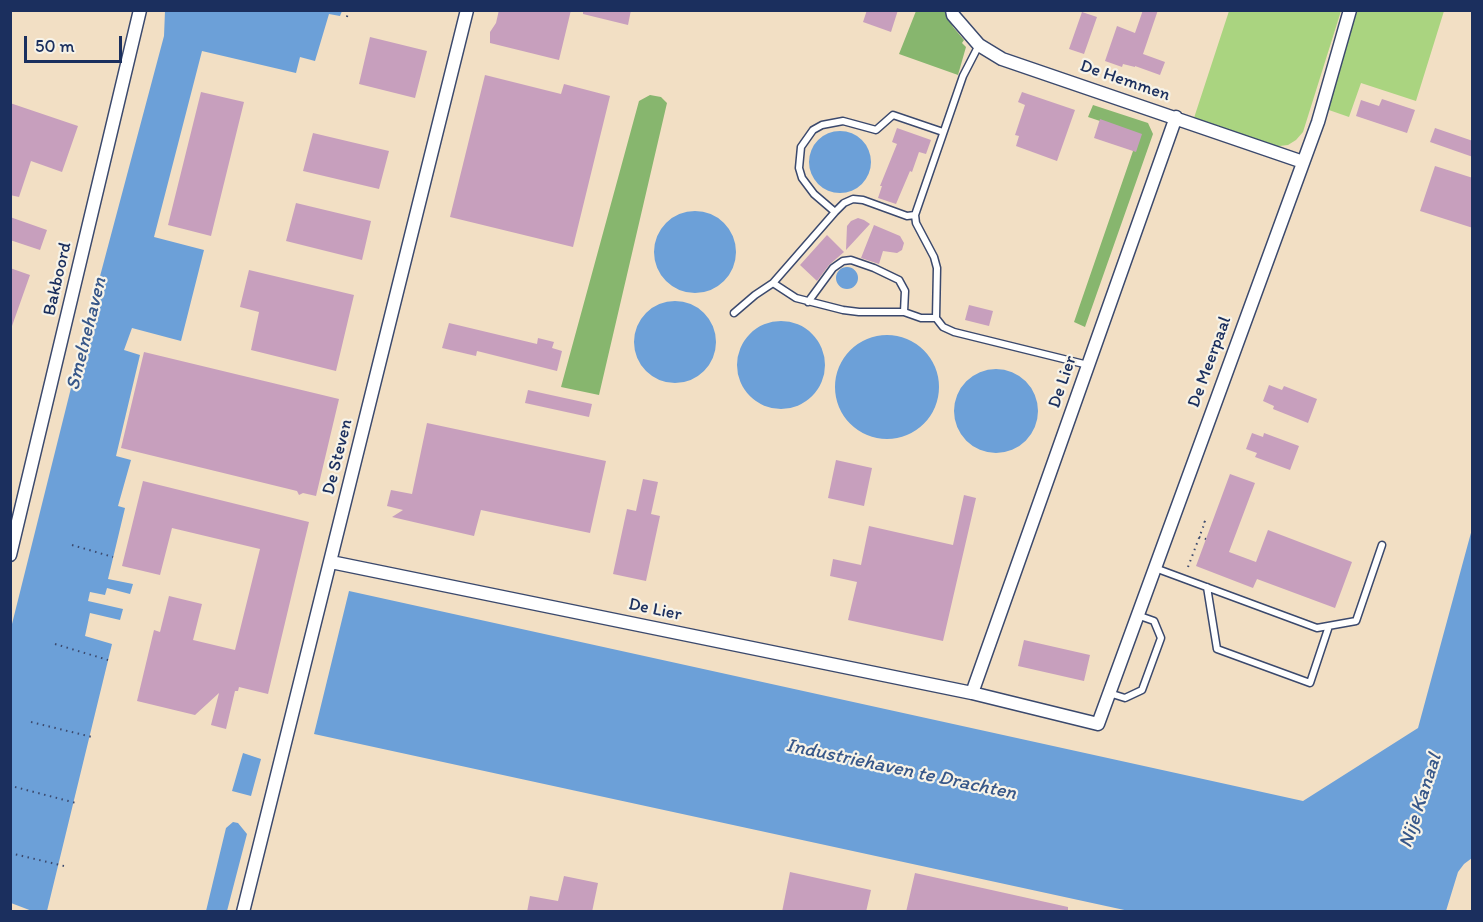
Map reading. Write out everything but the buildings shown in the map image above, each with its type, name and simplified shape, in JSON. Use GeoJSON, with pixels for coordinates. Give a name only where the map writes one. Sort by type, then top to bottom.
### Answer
{"type":"FeatureCollection","features":[{"type":"Feature","properties":{"kind":"street","name":"Bakboord"},"geometry":{"type":"LineString","coordinates":[[10,555],[140,10]]}},
{"type":"Feature","properties":{"kind":"street","name":"De Steven"},"geometry":{"type":"LineString","coordinates":[[243,912],[467,10]]}},
{"type":"Feature","properties":{"kind":"street","name":"De Hemmen"},"geometry":{"type":"LineString","coordinates":[[952,10],[953,15],[979,45],[1002,59],[1303,162]]}},
{"type":"Feature","properties":{"kind":"street","name":"De Meerpaal"},"geometry":{"type":"LineString","coordinates":[[1098,724],[1318,122],[1350,10]]}},
{"type":"Feature","properties":{"kind":"street","name":"De Lier"},"geometry":{"type":"LineString","coordinates":[[972,693],[1176,117]]}},
{"type":"Feature","properties":{"kind":"street","name":"De Lier"},"geometry":{"type":"LineString","coordinates":[[331,562],[972,693],[1098,724]]}},
{"type":"Feature","properties":{"kind":"lane"},"geometry":{"type":"LineString","coordinates":[[979,45],[963,76],[915,216],[916,224],[934,257],[937,268],[936,318],[943,327],[954,332],[1088,365]]}},
{"type":"Feature","properties":{"kind":"lane"},"geometry":{"type":"LineString","coordinates":[[835,212],[807,187],[799,168],[801,147],[813,130],[822,125],[843,121],[876,130],[893,115],[943,132]]}},
{"type":"Feature","properties":{"kind":"lane"},"geometry":{"type":"LineString","coordinates":[[734,313],[773,283],[844,203],[854,199],[908,216],[915,216]]}},
{"type":"Feature","properties":{"kind":"lane"},"geometry":{"type":"LineString","coordinates":[[808,302],[833,268],[843,261],[850,260],[874,267],[899,280],[905,291],[904,312]]}},
{"type":"Feature","properties":{"kind":"lane"},"geometry":{"type":"LineString","coordinates":[[773,283],[796,298],[808,302],[859,312],[904,312],[921,318],[936,318]]}},
{"type":"Feature","properties":{"kind":"lane"},"geometry":{"type":"LineString","coordinates":[[1154,567],[1317,628],[1356,621],[1382,545]]}},
{"type":"Feature","properties":{"kind":"lane"},"geometry":{"type":"LineString","coordinates":[[1208,587],[1217,649],[1310,683],[1329,626]]}},
{"type":"Feature","properties":{"kind":"lane"},"geometry":{"type":"LineString","coordinates":[[1109,693],[1125,698],[1142,690],[1161,638],[1154,621],[1137,615]]}},
{"type":"Feature","properties":{"kind":"path"},"geometry":{"type":"LineString","coordinates":[[347,17],[348,10]]}},
{"type":"Feature","properties":{"kind":"path"},"geometry":{"type":"LineString","coordinates":[[1188,567],[1205,522],[1201,520]]}},
{"type":"Feature","properties":{"kind":"path"},"geometry":{"type":"LineString","coordinates":[[1199,537],[1206,539]]}},
{"type":"Feature","properties":{"kind":"path"},"geometry":{"type":"LineString","coordinates":[[72,545],[112,557]]}},
{"type":"Feature","properties":{"kind":"path"},"geometry":{"type":"LineString","coordinates":[[55,644],[108,660]]}},
{"type":"Feature","properties":{"kind":"path"},"geometry":{"type":"LineString","coordinates":[[31,722],[92,737]]}},
{"type":"Feature","properties":{"kind":"path"},"geometry":{"type":"LineString","coordinates":[[15,787],[76,803]]}},
{"type":"Feature","properties":{"kind":"path"},"geometry":{"type":"LineString","coordinates":[[10,853],[64,866]]}},
{"type":"Feature","properties":{"kind":"green space"},"geometry":{"type":"Polygon","coordinates":[[[916,11],[945,11],[966,47],[958,75],[899,54],[916,11]]]}},
{"type":"Feature","properties":{"kind":"green space"},"geometry":{"type":"Polygon","coordinates":[[[1229,11],[1341,11],[1303,132],[1288,145],[1271,147],[1193,121],[1229,11]]]}},
{"type":"Feature","properties":{"kind":"green space"},"geometry":{"type":"Polygon","coordinates":[[[1356,11],[1444,11],[1416,101],[1361,83],[1349,117],[1326,109],[1356,11]]]}},
{"type":"Feature","properties":{"kind":"green space"},"geometry":{"type":"Polygon","coordinates":[[[650,95],[661,97],[667,103],[599,395],[561,387],[639,101],[650,95]]]}},
{"type":"Feature","properties":{"kind":"green space"},"geometry":{"type":"Polygon","coordinates":[[[1093,105],[1148,123],[1153,134],[1085,327],[1074,322],[1133,151],[1130,131],[1088,117],[1093,105]]]}},
{"type":"Feature","properties":{"kind":"water","name":"Smelnehaven"},"geometry":{"type":"Polygon","coordinates":[[[165,11],[342,11],[340,16],[329,14],[315,61],[300,57],[296,73],[202,51],[154,237],[204,250],[181,341],[132,328],[124,350],[140,355],[116,456],[131,460],[118,506],[125,508],[108,579],[133,584],[130,594],[107,588],[105,595],[90,592],[88,601],[123,609],[120,620],[90,613],[85,636],[112,644],[47,911],[32,911],[11,903],[11,628],[83,340],[164,36],[165,11]]]}},
{"type":"Feature","properties":{"kind":"water"},"geometry":{"type":"Polygon","coordinates":[[[834,131],[846,131],[862,140],[869,150],[871,162],[869,174],[862,184],[846,193],[834,193],[823,188],[814,179],[809,168],[809,156],[814,145],[823,136],[834,131]]]}},
{"type":"Feature","properties":{"kind":"water"},"geometry":{"type":"Polygon","coordinates":[[[695,211],[711,214],[724,223],[733,236],[736,252],[733,268],[724,281],[711,290],[695,293],[679,290],[666,281],[657,268],[654,252],[657,236],[666,223],[679,214],[695,211]]]}},
{"type":"Feature","properties":{"kind":"water"},"geometry":{"type":"Polygon","coordinates":[[[847,267],[855,270],[858,278],[855,286],[847,289],[839,286],[836,278],[839,270],[847,267]]]}},
{"type":"Feature","properties":{"kind":"water"},"geometry":{"type":"Polygon","coordinates":[[[675,301],[691,304],[704,313],[713,326],[716,342],[713,358],[704,371],[691,380],[675,383],[659,380],[646,371],[637,358],[634,342],[637,326],[646,313],[659,304],[675,301]]]}},
{"type":"Feature","properties":{"kind":"water"},"geometry":{"type":"Polygon","coordinates":[[[781,321],[798,325],[812,334],[821,348],[825,365],[821,382],[812,396],[798,405],[781,409],[764,405],[750,396],[741,382],[737,365],[741,348],[750,334],[764,325],[781,321]]]}},
{"type":"Feature","properties":{"kind":"water"},"geometry":{"type":"Polygon","coordinates":[[[887,335],[907,339],[924,350],[935,367],[939,387],[935,407],[924,424],[907,435],[887,439],[867,435],[850,424],[839,407],[835,387],[839,367],[850,350],[867,339],[887,335]]]}},
{"type":"Feature","properties":{"kind":"water"},"geometry":{"type":"Polygon","coordinates":[[[988,369],[1004,369],[1020,376],[1031,387],[1038,403],[1035,427],[1026,441],[1004,453],[988,453],[972,446],[961,435],[954,419],[954,403],[961,387],[972,376],[988,369]]]}},
{"type":"Feature","properties":{"kind":"water"},"geometry":{"type":"Polygon","coordinates":[[[1472,529],[1472,858],[1458,872],[1446,911],[1129,911],[314,734],[349,591],[1303,801],[1418,728],[1472,529]]]}},
{"type":"Feature","properties":{"kind":"water"},"geometry":{"type":"Polygon","coordinates":[[[243,753],[261,759],[251,796],[232,791],[243,753]]]}},
{"type":"Feature","properties":{"kind":"water"},"geometry":{"type":"Polygon","coordinates":[[[233,822],[238,823],[247,834],[227,911],[206,911],[226,828],[233,822]]]}},
{"type":"Feature","properties":{"kind":"water label","name":"Industriehaven te Drachten"},"geometry":{"type":"Point","coordinates":[901,770]}},
{"type":"Feature","properties":{"kind":"water label","name":"Nije Kanaal"},"geometry":{"type":"Point","coordinates":[1421,801]}}]}
